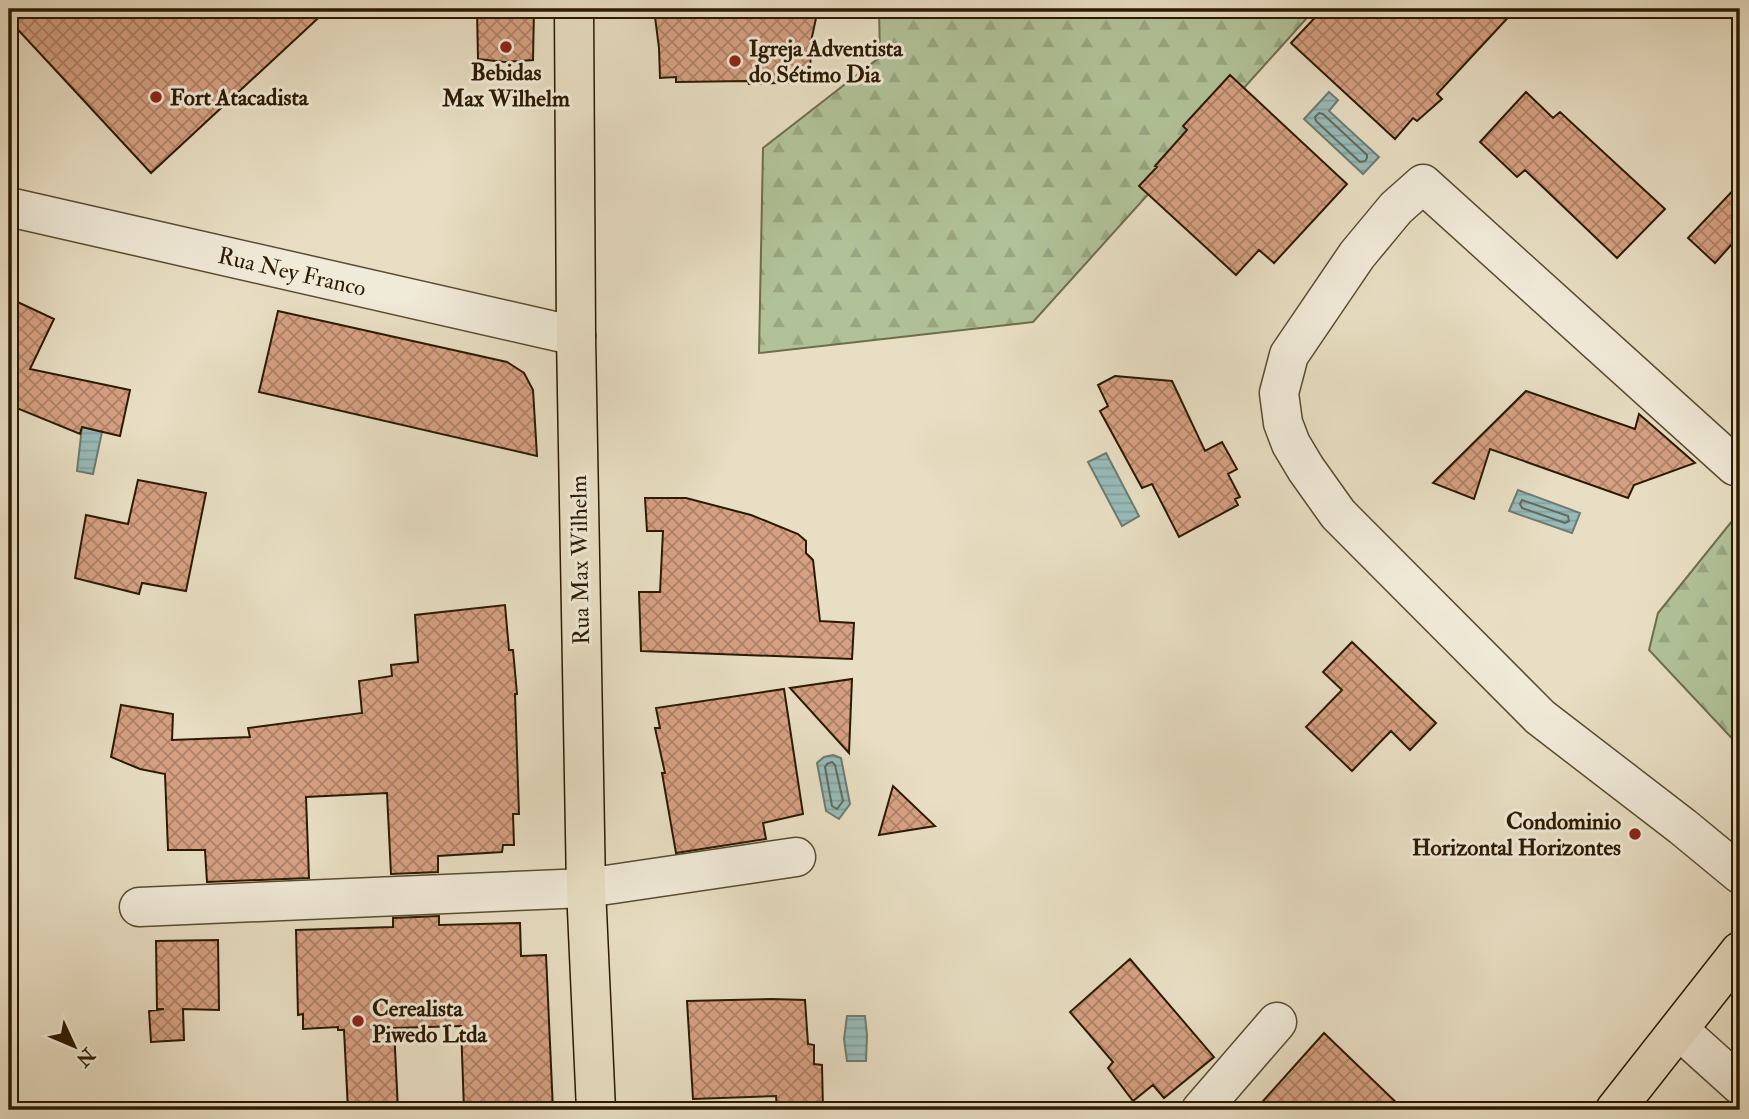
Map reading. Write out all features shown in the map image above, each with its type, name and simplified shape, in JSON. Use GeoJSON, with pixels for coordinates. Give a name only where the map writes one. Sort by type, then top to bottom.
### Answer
{"type":"FeatureCollection","features":[{"type":"Feature","properties":{"kind":"main road","name":"Rua Max Wilhelm"},"geometry":{"type":"LineString","coordinates":[[574,9],[576,336],[586,888],[596,1110]]}},
{"type":"Feature","properties":{"kind":"main road"},"geometry":{"type":"LineString","coordinates":[[1615,1110],[1740,951]]}},
{"type":"Feature","properties":{"kind":"street"},"geometry":{"type":"LineString","coordinates":[[1735,466],[1423,184],[1396,208],[1357,255],[1289,355],[1279,393],[1283,423],[1292,444],[1338,514],[1540,718],[1684,827],[1740,874]]}},
{"type":"Feature","properties":{"kind":"street","name":"Rua Ney Franco"},"geometry":{"type":"LineString","coordinates":[[9,207],[576,336]]}},
{"type":"Feature","properties":{"kind":"street"},"geometry":{"type":"LineString","coordinates":[[139,907],[586,888],[796,857]]}},
{"type":"Feature","properties":{"kind":"street"},"geometry":{"type":"LineString","coordinates":[[1201,1110],[1277,1022]]}},
{"type":"Feature","properties":{"kind":"street"},"geometry":{"type":"LineString","coordinates":[[1679,1030],[1740,1085]]}},
{"type":"Feature","properties":{"kind":"green space"},"geometry":{"type":"Polygon","coordinates":[[[879,9],[1315,9],[1033,322],[759,353],[763,148],[880,57],[879,9]]]}},
{"type":"Feature","properties":{"kind":"green space"},"geometry":{"type":"Polygon","coordinates":[[[1740,511],[1740,747],[1649,650],[1658,613],[1740,511]]]}},
{"type":"Feature","properties":{"kind":"water"},"geometry":{"type":"Polygon","coordinates":[[[1329,92],[1338,100],[1329,111],[1379,157],[1363,174],[1304,119],[1329,92]]]}},
{"type":"Feature","properties":{"kind":"water"},"geometry":{"type":"Polygon","coordinates":[[[82,427],[102,432],[93,474],[77,471],[82,427]]]}},
{"type":"Feature","properties":{"kind":"water"},"geometry":{"type":"Polygon","coordinates":[[[1106,453],[1139,516],[1122,526],[1088,462],[1106,453]]]}},
{"type":"Feature","properties":{"kind":"water"},"geometry":{"type":"Polygon","coordinates":[[[1518,490],[1580,513],[1572,533],[1509,511],[1518,490]]]}},
{"type":"Feature","properties":{"kind":"water"},"geometry":{"type":"Polygon","coordinates":[[[833,755],[841,758],[850,804],[839,819],[826,811],[817,763],[824,757],[833,755]]]}},
{"type":"Feature","properties":{"kind":"water"},"geometry":{"type":"Polygon","coordinates":[[[847,1016],[865,1016],[866,1061],[847,1061],[844,1039],[847,1016]]]}},
{"type":"Feature","properties":{"kind":"building","name":"Fort Atacadista"},"geometry":{"type":"Polygon","coordinates":[[[9,9],[328,9],[151,173],[9,20],[9,9]]]}},
{"type":"Feature","properties":{"kind":"building","name":"Bebidas Max Wilhelm"},"geometry":{"type":"Polygon","coordinates":[[[477,9],[534,9],[533,60],[505,62],[478,59],[477,9]]]}},
{"type":"Feature","properties":{"kind":"building","name":"Igreja Adventista do Sétimo Dia"},"geometry":{"type":"Polygon","coordinates":[[[654,9],[818,9],[810,46],[811,82],[749,84],[748,81],[676,82],[676,77],[660,78],[654,9]]]}},
{"type":"Feature","properties":{"kind":"building"},"geometry":{"type":"Polygon","coordinates":[[[1323,9],[1516,9],[1437,94],[1442,99],[1417,121],[1413,118],[1395,139],[1291,43],[1323,9]]]}},
{"type":"Feature","properties":{"kind":"building"},"geometry":{"type":"Polygon","coordinates":[[[1230,75],[1347,184],[1274,263],[1259,250],[1236,275],[1139,186],[1187,130],[1183,126],[1230,75]]]}},
{"type":"Feature","properties":{"kind":"building"},"geometry":{"type":"Polygon","coordinates":[[[1526,92],[1553,118],[1560,112],[1665,209],[1617,258],[1525,170],[1517,177],[1480,142],[1526,92]]]}},
{"type":"Feature","properties":{"kind":"building"},"geometry":{"type":"Polygon","coordinates":[[[1740,183],[1740,235],[1715,263],[1688,238],[1740,183]]]}},
{"type":"Feature","properties":{"kind":"building"},"geometry":{"type":"Polygon","coordinates":[[[9,298],[54,319],[30,369],[130,390],[120,436],[82,427],[80,434],[12,406],[9,414],[9,298]]]}},
{"type":"Feature","properties":{"kind":"building"},"geometry":{"type":"Polygon","coordinates":[[[278,311],[507,362],[524,373],[533,390],[537,456],[259,392],[278,311]]]}},
{"type":"Feature","properties":{"kind":"building"},"geometry":{"type":"Polygon","coordinates":[[[1115,376],[1172,381],[1205,451],[1222,442],[1237,469],[1228,474],[1240,497],[1235,499],[1238,505],[1179,537],[1152,484],[1142,488],[1100,411],[1108,406],[1098,385],[1115,376]]]}},
{"type":"Feature","properties":{"kind":"building"},"geometry":{"type":"Polygon","coordinates":[[[1526,391],[1635,429],[1639,414],[1695,463],[1634,485],[1628,498],[1490,449],[1474,499],[1433,483],[1526,391]]]}},
{"type":"Feature","properties":{"kind":"building"},"geometry":{"type":"Polygon","coordinates":[[[138,480],[206,493],[186,591],[142,583],[139,594],[75,578],[86,515],[128,524],[138,480]]]}},
{"type":"Feature","properties":{"kind":"building"},"geometry":{"type":"Polygon","coordinates":[[[645,498],[686,498],[751,515],[798,534],[806,541],[806,553],[813,560],[820,621],[854,623],[852,659],[641,651],[639,592],[660,592],[663,531],[647,531],[645,498]]]}},
{"type":"Feature","properties":{"kind":"building"},"geometry":{"type":"Polygon","coordinates":[[[505,605],[517,694],[519,814],[513,814],[514,845],[503,845],[502,852],[438,856],[438,872],[391,874],[387,793],[306,797],[309,878],[207,882],[205,850],[168,850],[165,774],[140,769],[111,757],[121,705],[173,714],[172,740],[250,737],[248,728],[362,713],[359,681],[392,676],[391,665],[418,662],[415,615],[505,605]]]}},
{"type":"Feature","properties":{"kind":"building"},"geometry":{"type":"Polygon","coordinates":[[[1352,642],[1436,723],[1410,750],[1391,731],[1352,771],[1306,727],[1342,690],[1323,672],[1352,642]]]}},
{"type":"Feature","properties":{"kind":"building"},"geometry":{"type":"Polygon","coordinates":[[[852,679],[849,753],[790,688],[852,679]]]}},
{"type":"Feature","properties":{"kind":"building"},"geometry":{"type":"Polygon","coordinates":[[[784,689],[803,814],[763,823],[766,839],[676,853],[662,773],[665,773],[655,728],[660,728],[656,708],[784,689]]]}},
{"type":"Feature","properties":{"kind":"building"},"geometry":{"type":"Polygon","coordinates":[[[893,786],[935,826],[879,835],[893,786]]]}},
{"type":"Feature","properties":{"kind":"building","name":"Cerealista Piwedo Ltda"},"geometry":{"type":"Polygon","coordinates":[[[439,916],[439,925],[520,923],[521,956],[546,955],[553,1110],[464,1110],[461,1026],[394,1028],[398,1110],[348,1110],[344,1030],[338,1030],[338,1027],[303,1029],[303,1014],[298,1015],[296,930],[393,927],[393,918],[439,916]]]}},
{"type":"Feature","properties":{"kind":"building"},"geometry":{"type":"Polygon","coordinates":[[[218,940],[219,1010],[183,1009],[184,1040],[151,1042],[149,1011],[164,1009],[157,1009],[156,941],[218,940]]]}},
{"type":"Feature","properties":{"kind":"building"},"geometry":{"type":"Polygon","coordinates":[[[1130,959],[1214,1057],[1164,1098],[1153,1085],[1133,1101],[1108,1068],[1113,1062],[1070,1012],[1130,959]]]}},
{"type":"Feature","properties":{"kind":"building"},"geometry":{"type":"Polygon","coordinates":[[[805,1000],[808,1044],[814,1045],[814,1064],[822,1065],[823,1110],[777,1110],[776,1096],[693,1099],[687,1001],[805,1000]]]}},
{"type":"Feature","properties":{"kind":"building"},"geometry":{"type":"Polygon","coordinates":[[[1324,1033],[1404,1110],[1255,1110],[1324,1033]]]}},
{"type":"Feature","properties":{"kind":"place","name":"Bebidas Max Wilhelm"},"geometry":{"type":"Point","coordinates":[506,47]}},
{"type":"Feature","properties":{"kind":"place","name":"Igreja Adventista do Sétimo Dia"},"geometry":{"type":"Point","coordinates":[735,61]}},
{"type":"Feature","properties":{"kind":"place","name":"Fort Atacadista"},"geometry":{"type":"Point","coordinates":[156,97]}},
{"type":"Feature","properties":{"kind":"place","name":"Condominio Horizontal Horizontes"},"geometry":{"type":"Point","coordinates":[1635,834]}},
{"type":"Feature","properties":{"kind":"place","name":"Cerealista Piwedo Ltda"},"geometry":{"type":"Point","coordinates":[358,1021]}}]}
